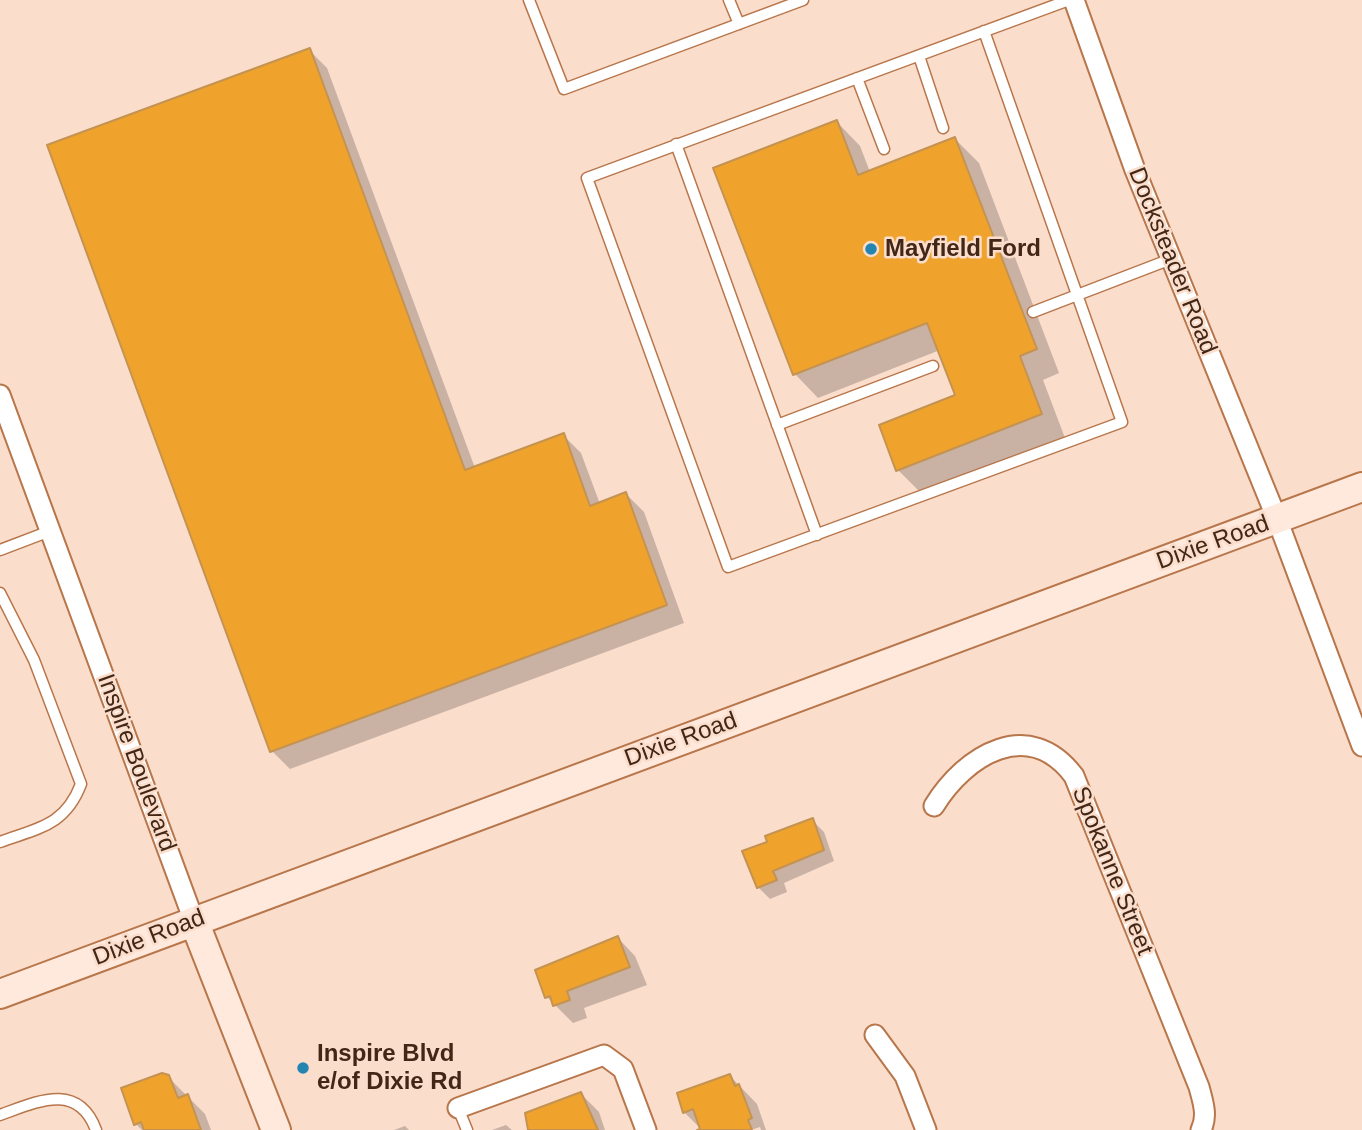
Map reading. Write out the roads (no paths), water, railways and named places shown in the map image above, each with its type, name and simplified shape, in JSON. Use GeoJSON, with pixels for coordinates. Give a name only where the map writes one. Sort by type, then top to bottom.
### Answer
{"type":"FeatureCollection","features":[{"type":"Feature","properties":{"kind":"main road","name":"Dixie Road"},"geometry":{"type":"LineString","coordinates":[[0,994],[1362,487]]}},
{"type":"Feature","properties":{"kind":"main road","name":"Inspire Boulevard"},"geometry":{"type":"LineString","coordinates":[[194,921],[276,1130]]}},
{"type":"Feature","properties":{"kind":"street","name":"Docksteader Road"},"geometry":{"type":"LineString","coordinates":[[1071,0],[1135,170],[1277,519],[1362,746]]}},
{"type":"Feature","properties":{"kind":"street","name":"Inspire Boulevard"},"geometry":{"type":"LineString","coordinates":[[0,395],[194,921]]}},
{"type":"Feature","properties":{"kind":"street","name":"Spokanne Street"},"geometry":{"type":"LineString","coordinates":[[934,806],[957,773],[993,751],[1024,745],[1060,757],[1074,776],[1199,1087],[1205,1106],[1204,1123],[1200,1130]]}},
{"type":"Feature","properties":{"kind":"street"},"geometry":{"type":"LineString","coordinates":[[874,1035],[905,1076],[926,1130]]}},
{"type":"Feature","properties":{"kind":"street"},"geometry":{"type":"LineString","coordinates":[[458,1108],[604,1055],[623,1069],[646,1130]]}},
{"type":"Feature","properties":{"kind":"lane"},"geometry":{"type":"LineString","coordinates":[[529,0],[564,89],[803,0]]}},
{"type":"Feature","properties":{"kind":"lane"},"geometry":{"type":"LineString","coordinates":[[729,0],[739,24]]}},
{"type":"Feature","properties":{"kind":"lane"},"geometry":{"type":"LineString","coordinates":[[984,32],[1122,422],[728,567],[587,178],[1071,0]]}},
{"type":"Feature","properties":{"kind":"lane"},"geometry":{"type":"LineString","coordinates":[[919,56],[943,128]]}},
{"type":"Feature","properties":{"kind":"lane"},"geometry":{"type":"LineString","coordinates":[[857,78],[884,149]]}},
{"type":"Feature","properties":{"kind":"lane"},"geometry":{"type":"LineString","coordinates":[[676,145],[817,535]]}},
{"type":"Feature","properties":{"kind":"lane"},"geometry":{"type":"LineString","coordinates":[[1033,312],[1171,259]]}},
{"type":"Feature","properties":{"kind":"lane"},"geometry":{"type":"LineString","coordinates":[[777,425],[933,366]]}},
{"type":"Feature","properties":{"kind":"lane"},"geometry":{"type":"LineString","coordinates":[[0,550],[50,531]]}},
{"type":"Feature","properties":{"kind":"lane"},"geometry":{"type":"LineString","coordinates":[[0,593],[34,660],[80,784],[73,803],[57,821],[0,842]]}},
{"type":"Feature","properties":{"kind":"lane"},"geometry":{"type":"LineString","coordinates":[[0,1115],[38,1101],[67,1100],[90,1116],[96,1130]]}},
{"type":"Feature","properties":{"kind":"lane"},"geometry":{"type":"LineString","coordinates":[[458,1108],[467,1130]]}},
{"type":"Feature","properties":{"kind":"place","name":"Mayfield Ford"},"geometry":{"type":"Point","coordinates":[871,249]}},
{"type":"Feature","properties":{"kind":"place","name":"Inspire Blvd e/of Dixie Rd"},"geometry":{"type":"Point","coordinates":[303,1068]}}]}
